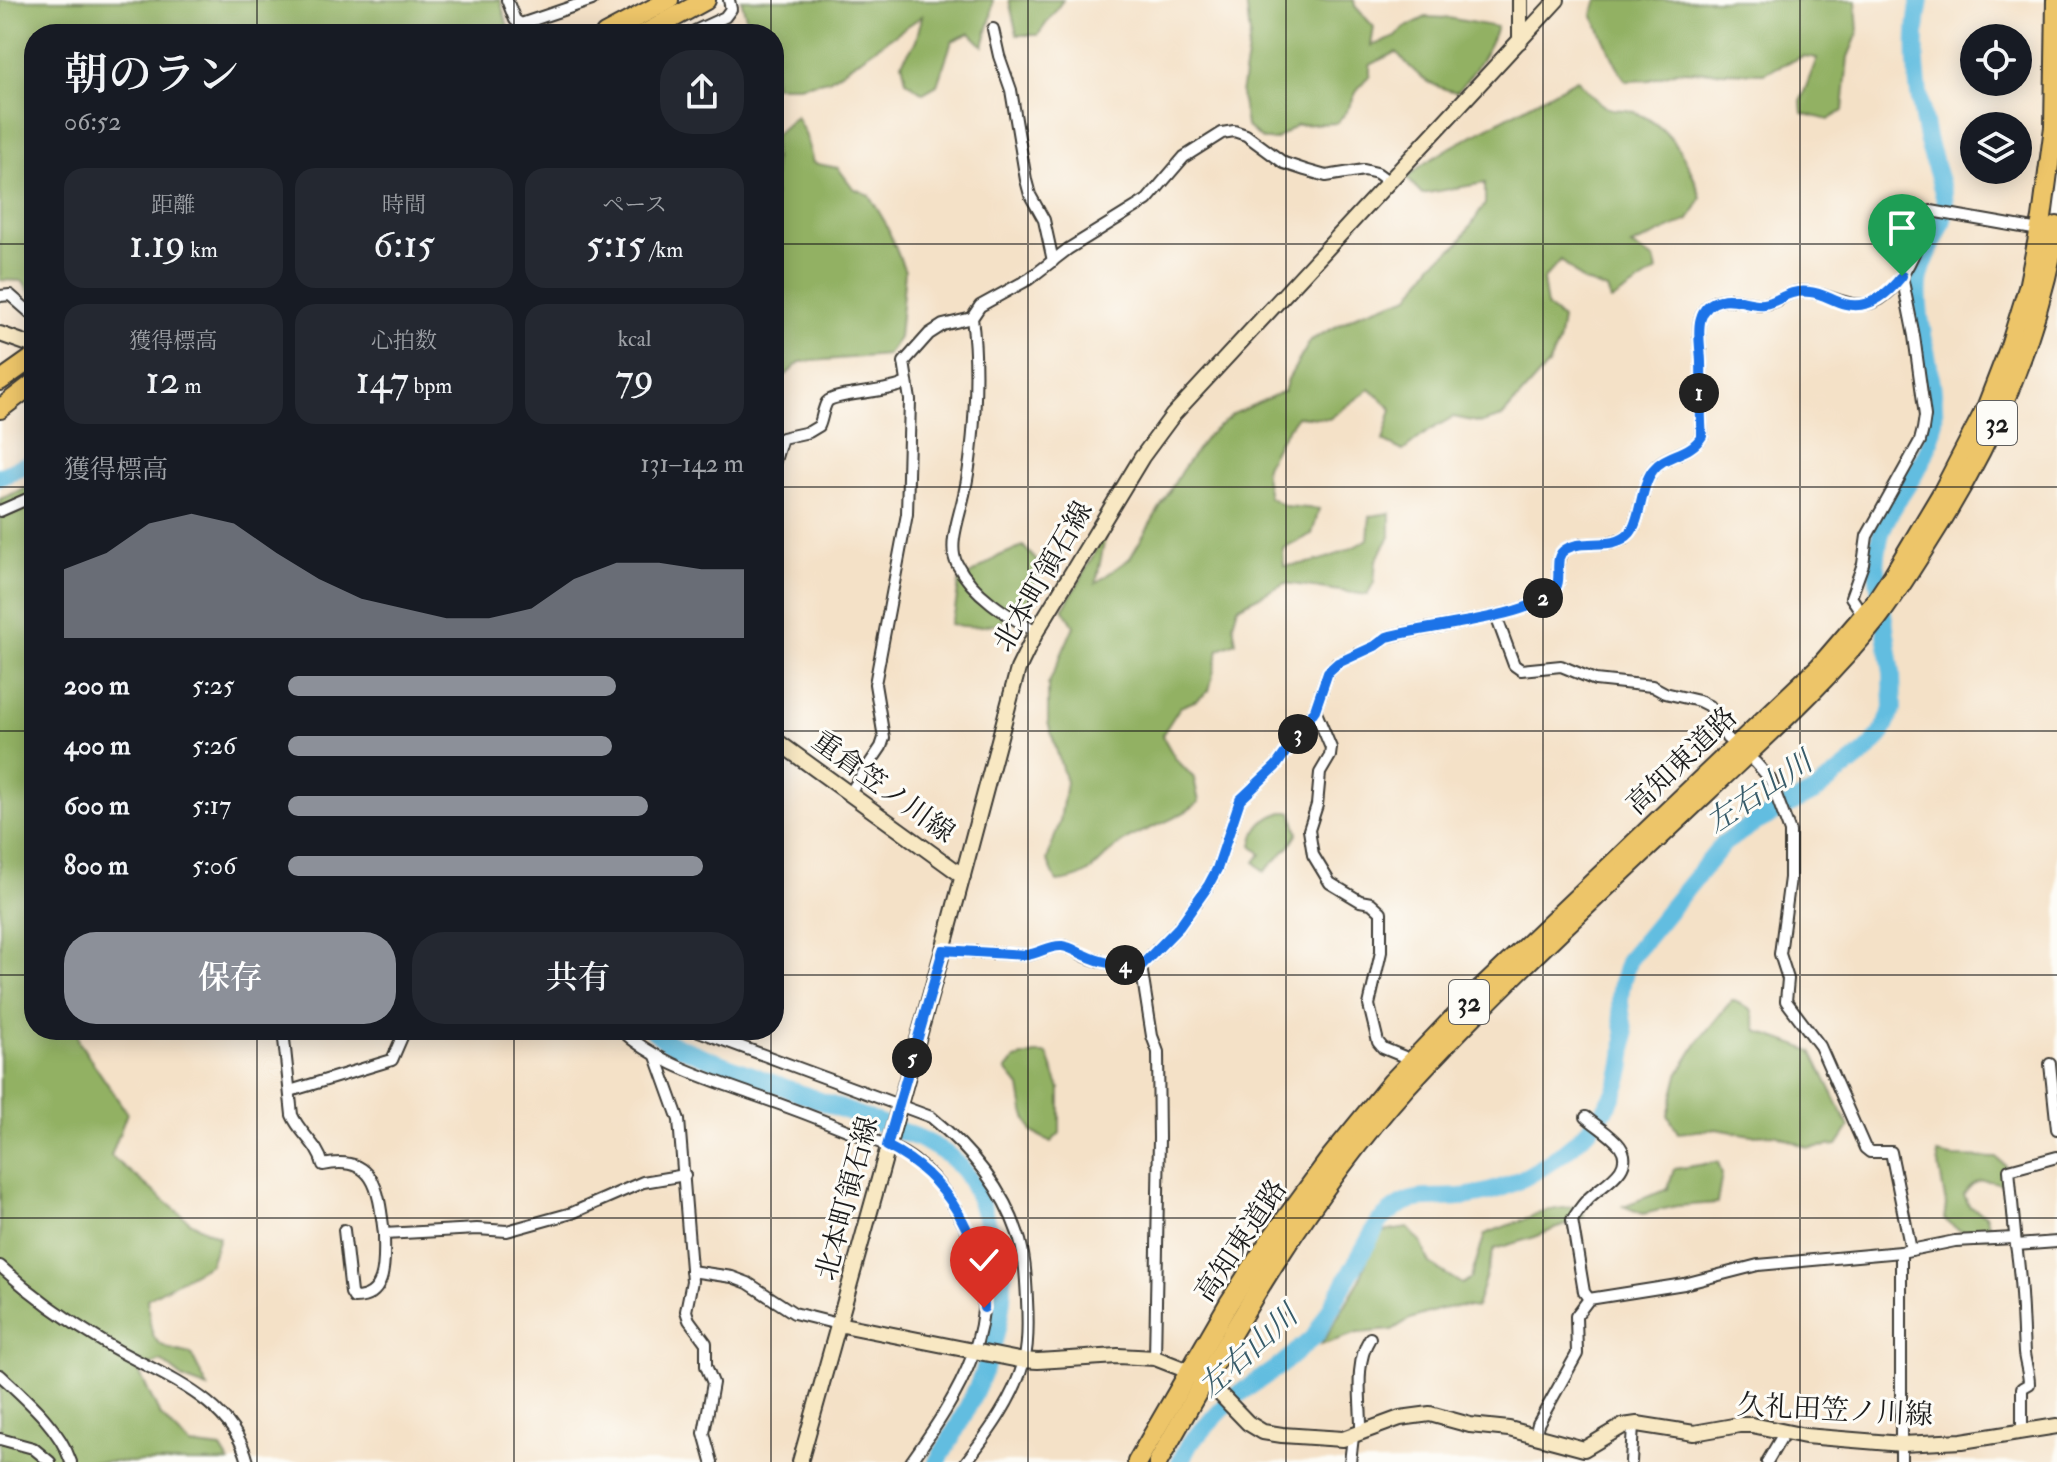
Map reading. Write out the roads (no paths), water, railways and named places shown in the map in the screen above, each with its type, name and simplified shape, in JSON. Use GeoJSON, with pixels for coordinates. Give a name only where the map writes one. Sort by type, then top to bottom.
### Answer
{"type":"FeatureCollection","features":[{"type":"Feature","properties":{"kind":"highway"},"geometry":{"type":"LineString","coordinates":[[624,24],[669,0]]}},
{"type":"Feature","properties":{"kind":"highway"},"geometry":{"type":"LineString","coordinates":[[662,24],[706,0]]}},
{"type":"Feature","properties":{"kind":"highway","name":"高知東道路"},"geometry":{"type":"LineString","coordinates":[[1137,1462],[1339,1168],[1405,1088],[1487,1002],[1741,750],[1871,616],[1894,584],[1986,408],[2010,346],[2048,228],[2054,127],[2056,0]]}},
{"type":"Feature","properties":{"kind":"highway"},"geometry":{"type":"LineString","coordinates":[[0,381],[24,364]]}},
{"type":"Feature","properties":{"kind":"highway"},"geometry":{"type":"LineString","coordinates":[[0,409],[24,391]]}},
{"type":"Feature","properties":{"kind":"highway","name":"高知東道路"},"geometry":{"type":"LineString","coordinates":[[1158,1462],[1229,1303],[1330,1158],[1412,1060],[1480,990],[1741,750]]}},
{"type":"Feature","properties":{"kind":"main road"},"geometry":{"type":"LineString","coordinates":[[1520,0],[1520,41]]}},
{"type":"Feature","properties":{"kind":"main road","name":"北本町領石線"},"geometry":{"type":"LineString","coordinates":[[800,1462],[1014,683],[1036,632],[1142,457],[1173,415],[1557,0]]}},
{"type":"Feature","properties":{"kind":"main road"},"geometry":{"type":"LineString","coordinates":[[0,334],[24,342]]}},
{"type":"Feature","properties":{"kind":"main road","name":"重倉笠ノ川線"},"geometry":{"type":"LineString","coordinates":[[784,746],[963,876]]}},
{"type":"Feature","properties":{"kind":"main road"},"geometry":{"type":"LineString","coordinates":[[838,1324],[1022,1360],[1118,1356],[1155,1358],[1197,1377],[1220,1394],[1248,1423],[1263,1432],[1282,1435],[1357,1436],[1400,1418],[1430,1414],[1470,1425],[1509,1429],[1584,1449],[1623,1426],[1633,1425]]}},
{"type":"Feature","properties":{"kind":"main road","name":"久礼田笠ノ川線"},"geometry":{"type":"LineString","coordinates":[[1633,1425],[1694,1433],[1752,1425],[1784,1433],[1902,1444],[1962,1441],[2057,1426]]}},
{"type":"Feature","properties":{"kind":"street"},"geometry":{"type":"LineString","coordinates":[[507,0],[515,20],[521,24],[592,0]]}},
{"type":"Feature","properties":{"kind":"street"},"geometry":{"type":"LineString","coordinates":[[710,24],[725,17],[731,9],[729,1]]}},
{"type":"Feature","properties":{"kind":"street"},"geometry":{"type":"LineString","coordinates":[[993,29],[1011,90],[1026,180],[1030,195],[1044,220],[1053,261]]}},
{"type":"Feature","properties":{"kind":"street"},"geometry":{"type":"LineString","coordinates":[[1036,632],[993,605],[955,561],[955,534],[973,434],[972,318],[980,306],[1029,279],[1068,249],[1147,200],[1184,157],[1222,133],[1234,131],[1246,135],[1284,163],[1305,170],[1326,176],[1364,170],[1377,173],[1388,181]]}},
{"type":"Feature","properties":{"kind":"street"},"geometry":{"type":"LineString","coordinates":[[943,950],[1026,955],[1058,945],[1071,947],[1095,959],[1141,966],[1179,927],[1208,886],[1217,869],[1240,800],[1276,766],[1315,710],[1328,672],[1338,663],[1387,637],[1496,616],[1552,593],[1558,584],[1558,557],[1563,550],[1625,537],[1635,523],[1647,478],[1655,466],[1697,445],[1702,436],[1701,362],[1697,331],[1703,312],[1711,305],[1721,299],[1765,304],[1783,295],[1811,292],[1847,305],[1866,304],[1879,299],[1902,276],[1931,211],[2048,228]]}},
{"type":"Feature","properties":{"kind":"street"},"geometry":{"type":"LineString","coordinates":[[1871,616],[1851,597],[1863,564],[1867,536],[1920,441],[1925,416],[1902,276]]}},
{"type":"Feature","properties":{"kind":"street"},"geometry":{"type":"LineString","coordinates":[[0,296],[10,295],[24,307]]}},
{"type":"Feature","properties":{"kind":"street"},"geometry":{"type":"LineString","coordinates":[[850,793],[884,738],[875,684],[907,514],[910,400],[904,362],[929,334],[943,325],[972,318]]}},
{"type":"Feature","properties":{"kind":"street"},"geometry":{"type":"LineString","coordinates":[[784,438],[809,432],[819,426],[827,402],[835,397],[871,394],[906,383]]}},
{"type":"Feature","properties":{"kind":"street"},"geometry":{"type":"LineString","coordinates":[[17,503],[24,497]]}},
{"type":"Feature","properties":{"kind":"street"},"geometry":{"type":"LineString","coordinates":[[0,511],[24,500]]}},
{"type":"Feature","properties":{"kind":"street"},"geometry":{"type":"LineString","coordinates":[[1496,616],[1514,665],[1521,670],[1561,666],[1595,680],[1652,686],[1665,693],[1699,701],[1709,706],[1727,738],[1770,779],[1787,818],[1792,850],[1780,954],[1788,979],[1786,1001],[1820,1046],[1865,1148],[1870,1152],[1891,1152],[1906,1251],[1901,1462]]}},
{"type":"Feature","properties":{"kind":"street"},"geometry":{"type":"LineString","coordinates":[[1315,710],[1331,748],[1320,773],[1317,805],[1309,830],[1310,842],[1322,873],[1330,883],[1360,901],[1371,903],[1381,912],[1381,952],[1369,1005],[1378,1042],[1383,1048],[1412,1060]]}},
{"type":"Feature","properties":{"kind":"street"},"geometry":{"type":"LineString","coordinates":[[1141,966],[1152,1036],[1158,1052],[1155,1358]]}},
{"type":"Feature","properties":{"kind":"street"},"geometry":{"type":"LineString","coordinates":[[284,1040],[292,1115],[296,1125],[320,1153],[323,1165],[335,1163],[363,1168],[372,1177],[380,1204],[386,1272],[367,1295],[354,1298],[344,1230]]}},
{"type":"Feature","properties":{"kind":"street"},"geometry":{"type":"LineString","coordinates":[[290,1091],[392,1060],[401,1040]]}},
{"type":"Feature","properties":{"kind":"street"},"geometry":{"type":"LineString","coordinates":[[634,1040],[656,1056],[691,1072],[888,1145],[912,1158],[933,1177],[962,1221],[979,1256],[984,1308],[981,1332],[976,1352],[937,1425],[911,1462]]}},
{"type":"Feature","properties":{"kind":"street"},"geometry":{"type":"LineString","coordinates":[[723,1040],[931,1117],[958,1139],[1001,1196],[1019,1235],[1028,1318],[1022,1360],[991,1430],[966,1462]]}},
{"type":"Feature","properties":{"kind":"street"},"geometry":{"type":"LineString","coordinates":[[656,1056],[679,1120],[692,1291],[686,1311],[706,1343],[706,1366],[713,1383],[704,1424],[712,1462]]}},
{"type":"Feature","properties":{"kind":"street"},"geometry":{"type":"LineString","coordinates":[[2050,1064],[2057,1129]]}},
{"type":"Feature","properties":{"kind":"street"},"geometry":{"type":"LineString","coordinates":[[1589,1299],[1584,1292],[1572,1220],[1588,1199],[1615,1177],[1623,1159],[1619,1145],[1590,1120]]}},
{"type":"Feature","properties":{"kind":"street"},"geometry":{"type":"LineString","coordinates":[[2022,1433],[2022,1388],[2029,1384],[2029,1375],[2024,1357],[2022,1285],[2009,1170],[2057,1157]]}},
{"type":"Feature","properties":{"kind":"street"},"geometry":{"type":"LineString","coordinates":[[384,1234],[477,1229],[507,1231],[572,1213],[643,1182],[685,1175]]}},
{"type":"Feature","properties":{"kind":"street"},"geometry":{"type":"LineString","coordinates":[[1535,1436],[1538,1424],[1577,1354],[1576,1316],[1589,1299],[1684,1284],[1758,1265],[1906,1251],[1955,1241],[2057,1242]]}},
{"type":"Feature","properties":{"kind":"street"},"geometry":{"type":"LineString","coordinates":[[0,1266],[103,1342],[176,1379],[206,1401],[236,1430],[248,1462]]}},
{"type":"Feature","properties":{"kind":"street"},"geometry":{"type":"LineString","coordinates":[[691,1271],[732,1277],[748,1283],[794,1313],[838,1324]]}},
{"type":"Feature","properties":{"kind":"street"},"geometry":{"type":"LineString","coordinates":[[1350,1462],[1357,1436],[1360,1371],[1365,1346],[1370,1338]]}},
{"type":"Feature","properties":{"kind":"street"},"geometry":{"type":"LineString","coordinates":[[0,1375],[30,1402],[62,1443],[71,1462]]}},
{"type":"Feature","properties":{"kind":"street"},"geometry":{"type":"LineString","coordinates":[[1631,1462],[1633,1425]]}},
{"type":"Feature","properties":{"kind":"street"},"geometry":{"type":"LineString","coordinates":[[1767,1462],[1784,1433]]}},
{"type":"Feature","properties":{"kind":"street"},"geometry":{"type":"LineString","coordinates":[[0,1439],[33,1448],[50,1462]]}},
{"type":"Feature","properties":{"kind":"waterway","name":"左右山川"},"geometry":{"type":"LineString","coordinates":[[1180,1462],[1190,1443],[1233,1398],[1281,1365],[1315,1336],[1379,1222],[1391,1211],[1412,1200],[1469,1196],[1512,1183],[1553,1160],[1589,1128],[1615,1092],[1621,1072],[1625,1037],[1620,995],[1629,959],[1724,843],[1815,792],[1867,751],[1882,733],[1893,709],[1892,673],[1876,566],[1882,530],[1920,465],[1931,437],[1934,403],[1920,317],[1919,283],[1924,262],[1945,212],[1918,87],[1916,35],[1920,0]]}},
{"type":"Feature","properties":{"kind":"waterway"},"geometry":{"type":"LineString","coordinates":[[0,477],[24,466]]}},
{"type":"Feature","properties":{"kind":"waterway"},"geometry":{"type":"LineString","coordinates":[[665,1040],[916,1137],[955,1161],[970,1180],[1001,1261],[1002,1300],[984,1372],[937,1462]]}}]}
